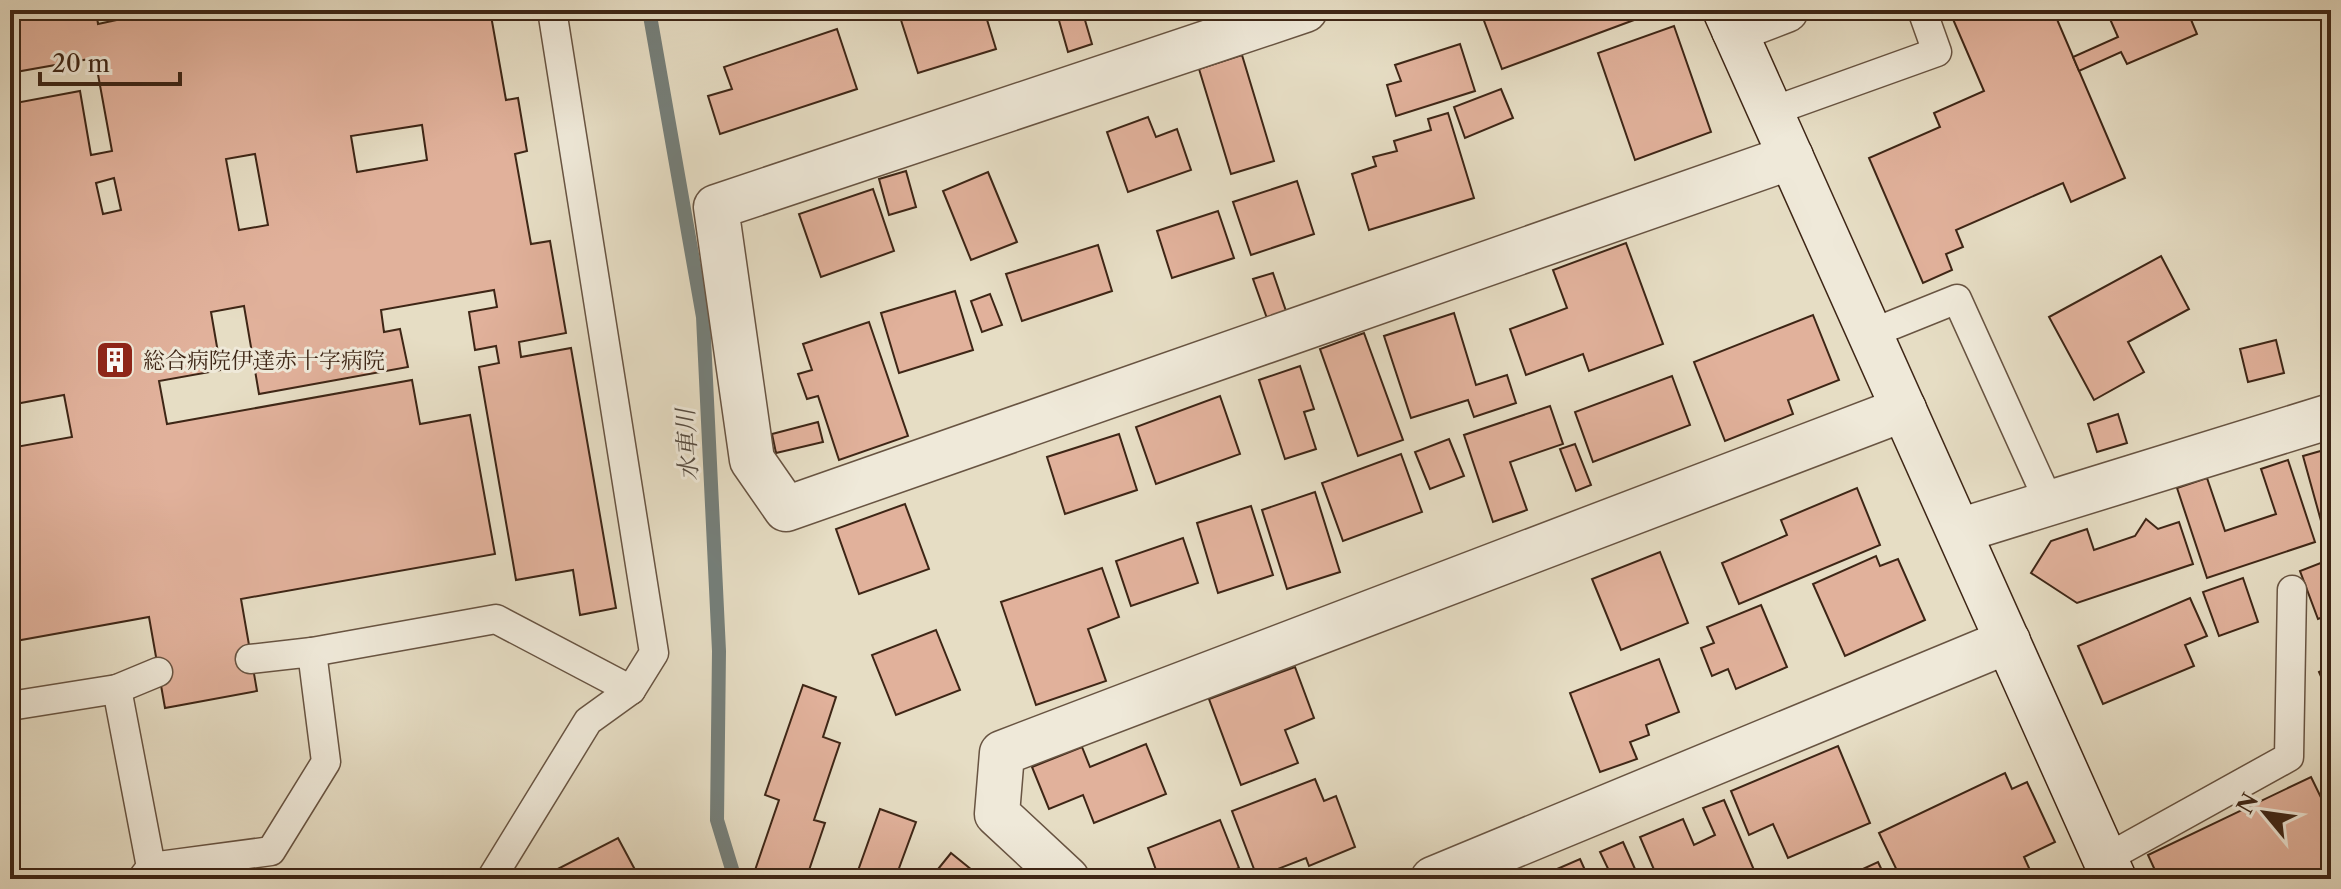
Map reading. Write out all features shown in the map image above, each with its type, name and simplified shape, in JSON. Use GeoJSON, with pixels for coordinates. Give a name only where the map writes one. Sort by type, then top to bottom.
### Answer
{"type":"FeatureCollection","features":[{"type":"Feature","properties":{"kind":"street"},"geometry":{"type":"LineString","coordinates":[[1305,10],[716,207],[752,460],[786,509],[1791,157]]}},
{"type":"Feature","properties":{"kind":"street"},"geometry":{"type":"LineString","coordinates":[[1786,10],[1729,20],[2110,869]]}},
{"type":"Feature","properties":{"kind":"street"},"geometry":{"type":"LineString","coordinates":[[1067,879],[997,814],[1002,753],[1904,409]]}},
{"type":"Feature","properties":{"kind":"street"},"geometry":{"type":"LineString","coordinates":[[1959,531],[2331,416]]}},
{"type":"Feature","properties":{"kind":"street"},"geometry":{"type":"LineString","coordinates":[[1433,879],[2008,641]]}},
{"type":"Feature","properties":{"kind":"lane"},"geometry":{"type":"LineString","coordinates":[[491,879],[588,721],[631,690],[654,653],[552,10]]}},
{"type":"Feature","properties":{"kind":"lane"},"geometry":{"type":"LineString","coordinates":[[1770,112],[1937,52],[1922,10]]}},
{"type":"Feature","properties":{"kind":"lane"},"geometry":{"type":"LineString","coordinates":[[1870,334],[1957,299],[2049,502]]}},
{"type":"Feature","properties":{"kind":"lane"},"geometry":{"type":"LineString","coordinates":[[2110,869],[2289,757],[2292,590]]}},
{"type":"Feature","properties":{"kind":"lane"},"geometry":{"type":"LineString","coordinates":[[250,659],[312,652],[496,619],[631,690]]}},
{"type":"Feature","properties":{"kind":"lane"},"geometry":{"type":"LineString","coordinates":[[117,689],[147,873],[271,851],[326,762],[312,652]]}},
{"type":"Feature","properties":{"kind":"lane"},"geometry":{"type":"LineString","coordinates":[[10,706],[117,689],[158,672]]}},
{"type":"Feature","properties":{"kind":"building","name":"総合病院伊達赤十字病院"},"geometry":{"type":"Polygon","coordinates":[[[10,10],[96,10],[98,24],[163,10],[490,10],[506,100],[518,98],[527,151],[515,154],[531,244],[550,241],[566,333],[519,342],[521,357],[571,348],[616,608],[580,615],[573,570],[516,580],[479,367],[499,363],[496,346],[475,350],[469,312],[497,307],[494,290],[381,310],[384,332],[400,329],[408,367],[259,394],[244,306],[211,312],[221,370],[159,381],[167,424],[412,380],[420,424],[470,415],[495,554],[241,599],[257,691],[165,708],[149,617],[10,642],[10,448],[72,437],[64,395],[10,405],[10,104],[80,91],[91,155],[112,151],[95,58],[10,73],[10,10]],[[422,125],[351,136],[357,172],[427,160],[422,125]],[[255,154],[226,159],[239,230],[268,225],[255,154]],[[114,178],[96,183],[103,214],[121,210],[114,178]]]}},
{"type":"Feature","properties":{"kind":"building"},"geometry":{"type":"Polygon","coordinates":[[[923,10],[984,10],[996,49],[918,73],[900,17],[923,10]]]}},
{"type":"Feature","properties":{"kind":"building"},"geometry":{"type":"Polygon","coordinates":[[[1056,10],[1082,10],[1092,44],[1068,52],[1056,10]]]}},
{"type":"Feature","properties":{"kind":"building"},"geometry":{"type":"Polygon","coordinates":[[[1480,10],[1661,10],[1502,69],[1480,10]]]}},
{"type":"Feature","properties":{"kind":"building"},"geometry":{"type":"Polygon","coordinates":[[[1949,10],[2053,10],[2125,178],[2071,202],[2063,183],[1956,230],[1963,247],[1946,254],[1952,270],[1923,283],[1869,158],[1940,127],[1934,113],[1984,91],[1949,10]]]}},
{"type":"Feature","properties":{"kind":"building"},"geometry":{"type":"Polygon","coordinates":[[[2106,10],[2187,10],[2197,34],[2127,64],[2121,52],[2079,71],[2073,57],[2118,37],[2106,10]]]}},
{"type":"Feature","properties":{"kind":"building"},"geometry":{"type":"Polygon","coordinates":[[[1674,26],[1711,132],[1635,160],[1598,53],[1674,26]]]}},
{"type":"Feature","properties":{"kind":"building"},"geometry":{"type":"Polygon","coordinates":[[[837,29],[857,89],[720,134],[708,96],[732,89],[724,67],[837,29]]]}},
{"type":"Feature","properties":{"kind":"building"},"geometry":{"type":"Polygon","coordinates":[[[1460,44],[1475,91],[1396,116],[1387,85],[1401,81],[1395,65],[1460,44]]]}},
{"type":"Feature","properties":{"kind":"building"},"geometry":{"type":"Polygon","coordinates":[[[1242,55],[1274,161],[1231,174],[1199,69],[1242,55]]]}},
{"type":"Feature","properties":{"kind":"building"},"geometry":{"type":"Polygon","coordinates":[[[1501,89],[1513,118],[1465,138],[1454,107],[1501,89]]]}},
{"type":"Feature","properties":{"kind":"building"},"geometry":{"type":"Polygon","coordinates":[[[1448,113],[1474,198],[1369,230],[1352,174],[1376,166],[1373,157],[1397,151],[1394,141],[1431,130],[1428,119],[1448,113]]]}},
{"type":"Feature","properties":{"kind":"building"},"geometry":{"type":"Polygon","coordinates":[[[1148,117],[1156,137],[1177,129],[1191,170],[1128,192],[1107,132],[1148,117]]]}},
{"type":"Feature","properties":{"kind":"building"},"geometry":{"type":"Polygon","coordinates":[[[906,171],[916,207],[889,215],[879,179],[906,171]]]}},
{"type":"Feature","properties":{"kind":"building"},"geometry":{"type":"Polygon","coordinates":[[[988,172],[1017,242],[971,260],[943,191],[988,172]]]}},
{"type":"Feature","properties":{"kind":"building"},"geometry":{"type":"Polygon","coordinates":[[[1297,181],[1314,234],[1251,255],[1233,202],[1297,181]]]}},
{"type":"Feature","properties":{"kind":"building"},"geometry":{"type":"Polygon","coordinates":[[[873,189],[894,251],[821,277],[799,214],[873,189]]]}},
{"type":"Feature","properties":{"kind":"building"},"geometry":{"type":"Polygon","coordinates":[[[1218,211],[1234,258],[1172,278],[1157,231],[1218,211]]]}},
{"type":"Feature","properties":{"kind":"building"},"geometry":{"type":"Polygon","coordinates":[[[1626,243],[1663,344],[1589,371],[1583,354],[1526,375],[1510,329],[1567,308],[1553,270],[1626,243]]]}},
{"type":"Feature","properties":{"kind":"building"},"geometry":{"type":"Polygon","coordinates":[[[1098,245],[1112,291],[1022,321],[1006,274],[1098,245]]]}},
{"type":"Feature","properties":{"kind":"building"},"geometry":{"type":"Polygon","coordinates":[[[2161,256],[2189,309],[2128,342],[2144,372],[2094,400],[2049,317],[2161,256]]]}},
{"type":"Feature","properties":{"kind":"building"},"geometry":{"type":"Polygon","coordinates":[[[1273,273],[1288,317],[1269,324],[1253,279],[1273,273]]]}},
{"type":"Feature","properties":{"kind":"building"},"geometry":{"type":"Polygon","coordinates":[[[955,291],[973,350],[899,373],[881,313],[955,291]]]}},
{"type":"Feature","properties":{"kind":"building"},"geometry":{"type":"Polygon","coordinates":[[[990,294],[1002,325],[982,332],[971,301],[990,294]]]}},
{"type":"Feature","properties":{"kind":"building"},"geometry":{"type":"Polygon","coordinates":[[[1454,313],[1476,385],[1507,375],[1516,403],[1474,417],[1468,400],[1411,418],[1384,336],[1454,313]]]}},
{"type":"Feature","properties":{"kind":"building"},"geometry":{"type":"Polygon","coordinates":[[[1813,315],[1839,380],[1788,400],[1793,414],[1725,441],[1694,362],[1813,315]]]}},
{"type":"Feature","properties":{"kind":"building"},"geometry":{"type":"Polygon","coordinates":[[[869,322],[908,436],[839,460],[818,396],[807,399],[798,374],[812,370],[803,344],[869,322]]]}},
{"type":"Feature","properties":{"kind":"building"},"geometry":{"type":"Polygon","coordinates":[[[1364,333],[1403,440],[1358,456],[1320,349],[1364,333]]]}},
{"type":"Feature","properties":{"kind":"building"},"geometry":{"type":"Polygon","coordinates":[[[2276,340],[2284,373],[2248,382],[2240,349],[2276,340]]]}},
{"type":"Feature","properties":{"kind":"building"},"geometry":{"type":"Polygon","coordinates":[[[1300,366],[1314,409],[1304,412],[1316,449],[1285,459],[1259,380],[1300,366]]]}},
{"type":"Feature","properties":{"kind":"building"},"geometry":{"type":"Polygon","coordinates":[[[1672,376],[1690,425],[1593,462],[1575,412],[1672,376]]]}},
{"type":"Feature","properties":{"kind":"building"},"geometry":{"type":"Polygon","coordinates":[[[1220,396],[1240,454],[1156,484],[1136,427],[1220,396]]]}},
{"type":"Feature","properties":{"kind":"building"},"geometry":{"type":"Polygon","coordinates":[[[1550,406],[1563,444],[1510,462],[1527,510],[1493,522],[1464,435],[1550,406]]]}},
{"type":"Feature","properties":{"kind":"building"},"geometry":{"type":"Polygon","coordinates":[[[2118,414],[2127,443],[2097,452],[2088,424],[2118,414]]]}},
{"type":"Feature","properties":{"kind":"building"},"geometry":{"type":"Polygon","coordinates":[[[818,422],[823,442],[776,453],[772,434],[818,422]]]}},
{"type":"Feature","properties":{"kind":"building"},"geometry":{"type":"Polygon","coordinates":[[[1119,434],[1137,490],[1065,514],[1047,457],[1119,434]]]}},
{"type":"Feature","properties":{"kind":"building"},"geometry":{"type":"Polygon","coordinates":[[[1449,439],[1464,476],[1430,489],[1415,452],[1449,439]]]}},
{"type":"Feature","properties":{"kind":"building"},"geometry":{"type":"Polygon","coordinates":[[[1575,444],[1591,485],[1576,491],[1560,449],[1575,444]]]}},
{"type":"Feature","properties":{"kind":"building"},"geometry":{"type":"Polygon","coordinates":[[[2324,450],[2327,460],[2331,459],[2331,538],[2326,539],[2303,456],[2324,450]]]}},
{"type":"Feature","properties":{"kind":"building"},"geometry":{"type":"Polygon","coordinates":[[[1401,454],[1422,512],[1343,541],[1322,483],[1401,454]]]}},
{"type":"Feature","properties":{"kind":"building"},"geometry":{"type":"Polygon","coordinates":[[[2288,460],[2315,542],[2207,578],[2177,488],[2207,478],[2225,531],[2276,514],[2261,469],[2288,460]]]}},
{"type":"Feature","properties":{"kind":"building"},"geometry":{"type":"Polygon","coordinates":[[[1857,488],[1880,545],[1739,604],[1722,563],[1787,535],[1781,520],[1857,488]]]}},
{"type":"Feature","properties":{"kind":"building"},"geometry":{"type":"Polygon","coordinates":[[[1315,492],[1340,572],[1287,589],[1262,510],[1315,492]]]}},
{"type":"Feature","properties":{"kind":"building"},"geometry":{"type":"Polygon","coordinates":[[[905,504],[929,569],[859,594],[836,529],[905,504]]]}},
{"type":"Feature","properties":{"kind":"building"},"geometry":{"type":"Polygon","coordinates":[[[1251,506],[1273,575],[1218,593],[1197,523],[1251,506]]]}},
{"type":"Feature","properties":{"kind":"building"},"geometry":{"type":"Polygon","coordinates":[[[2146,519],[2158,529],[2179,522],[2193,564],[2077,603],[2031,573],[2051,541],[2087,529],[2094,550],[2135,536],[2146,519]]]}},
{"type":"Feature","properties":{"kind":"building"},"geometry":{"type":"Polygon","coordinates":[[[1183,538],[1198,583],[1131,606],[1116,561],[1183,538]]]}},
{"type":"Feature","properties":{"kind":"building"},"geometry":{"type":"Polygon","coordinates":[[[1660,552],[1688,623],[1621,650],[1592,579],[1660,552]]]}},
{"type":"Feature","properties":{"kind":"building"},"geometry":{"type":"Polygon","coordinates":[[[1876,556],[1880,566],[1898,559],[1925,620],[1845,656],[1813,584],[1876,556]]]}},
{"type":"Feature","properties":{"kind":"building"},"geometry":{"type":"Polygon","coordinates":[[[2331,559],[2331,614],[2318,619],[2300,571],[2331,559]]]}},
{"type":"Feature","properties":{"kind":"building"},"geometry":{"type":"Polygon","coordinates":[[[1102,568],[1119,617],[1088,629],[1106,681],[1036,705],[1001,602],[1102,568]]]}},
{"type":"Feature","properties":{"kind":"building"},"geometry":{"type":"Polygon","coordinates":[[[2243,578],[2258,622],[2219,636],[2203,592],[2243,578]]]}},
{"type":"Feature","properties":{"kind":"building"},"geometry":{"type":"Polygon","coordinates":[[[2190,598],[2207,636],[2185,645],[2194,666],[2103,704],[2078,646],[2190,598]]]}},
{"type":"Feature","properties":{"kind":"building"},"geometry":{"type":"Polygon","coordinates":[[[1761,605],[1787,667],[1736,689],[1728,669],[1712,676],[1701,648],[1714,643],[1707,627],[1761,605]]]}},
{"type":"Feature","properties":{"kind":"building"},"geometry":{"type":"Polygon","coordinates":[[[936,630],[960,690],[896,715],[872,655],[936,630]]]}},
{"type":"Feature","properties":{"kind":"building"},"geometry":{"type":"Polygon","coordinates":[[[1659,659],[1679,712],[1646,725],[1649,735],[1630,742],[1637,759],[1600,772],[1570,693],[1659,659]]]}},
{"type":"Feature","properties":{"kind":"building"},"geometry":{"type":"Polygon","coordinates":[[[2331,666],[2331,699],[2319,672],[2331,666]]]}},
{"type":"Feature","properties":{"kind":"building"},"geometry":{"type":"Polygon","coordinates":[[[1295,667],[1314,718],[1285,730],[1298,763],[1241,785],[1209,699],[1295,667]]]}},
{"type":"Feature","properties":{"kind":"building"},"geometry":{"type":"Polygon","coordinates":[[[803,685],[836,697],[823,737],[840,743],[814,820],[825,823],[806,879],[752,879],[779,800],[765,795],[803,685]]]}},
{"type":"Feature","properties":{"kind":"building"},"geometry":{"type":"Polygon","coordinates":[[[1146,744],[1166,794],[1094,823],[1083,795],[1049,809],[1032,767],[1082,747],[1090,767],[1146,744]]]}},
{"type":"Feature","properties":{"kind":"building"},"geometry":{"type":"Polygon","coordinates":[[[1838,746],[1870,823],[1788,858],[1773,824],[1749,835],[1731,791],[1838,746]]]}},
{"type":"Feature","properties":{"kind":"building"},"geometry":{"type":"Polygon","coordinates":[[[2005,773],[2012,789],[2027,782],[2055,842],[2024,857],[2034,879],[1901,879],[1879,833],[2005,773]]]}},
{"type":"Feature","properties":{"kind":"building"},"geometry":{"type":"Polygon","coordinates":[[[2311,777],[2331,818],[2331,879],[2159,879],[2148,855],[2311,777]]]}},
{"type":"Feature","properties":{"kind":"building"},"geometry":{"type":"Polygon","coordinates":[[[1315,779],[1324,801],[1336,796],[1355,847],[1309,866],[1306,858],[1257,877],[1232,811],[1315,779]]]}},
{"type":"Feature","properties":{"kind":"building"},"geometry":{"type":"Polygon","coordinates":[[[1724,800],[1757,877],[1658,879],[1640,837],[1683,819],[1694,845],[1715,835],[1703,808],[1724,800]]]}},
{"type":"Feature","properties":{"kind":"building"},"geometry":{"type":"Polygon","coordinates":[[[880,809],[916,822],[895,879],[855,879],[880,809]]]}},
{"type":"Feature","properties":{"kind":"building"},"geometry":{"type":"Polygon","coordinates":[[[1220,820],[1239,868],[1219,876],[1220,879],[1141,879],[1140,876],[1156,870],[1148,848],[1220,820]]]}},
{"type":"Feature","properties":{"kind":"building"},"geometry":{"type":"Polygon","coordinates":[[[618,838],[640,879],[540,878],[618,838]]]}},
{"type":"Feature","properties":{"kind":"building"},"geometry":{"type":"Polygon","coordinates":[[[1623,842],[1639,878],[1613,879],[1600,852],[1623,842]]]}},
{"type":"Feature","properties":{"kind":"building"},"geometry":{"type":"Polygon","coordinates":[[[951,853],[983,879],[930,879],[951,853]]]}},
{"type":"Feature","properties":{"kind":"building"},"geometry":{"type":"Polygon","coordinates":[[[1580,859],[1589,879],[1534,879],[1580,859]]]}},
{"type":"Feature","properties":{"kind":"building"},"geometry":{"type":"Polygon","coordinates":[[[1878,862],[1886,879],[1841,879],[1878,862]]]}},
{"type":"Feature","properties":{"kind":"waterway","name":"水車川"},"geometry":{"type":"LineString","coordinates":[[649,10],[703,317],[719,651],[717,820],[735,879]]}},
{"type":"Feature","properties":{"kind":"place","name":"総合病院伊達赤十字病院"},"geometry":{"type":"Point","coordinates":[115,360]}}]}
